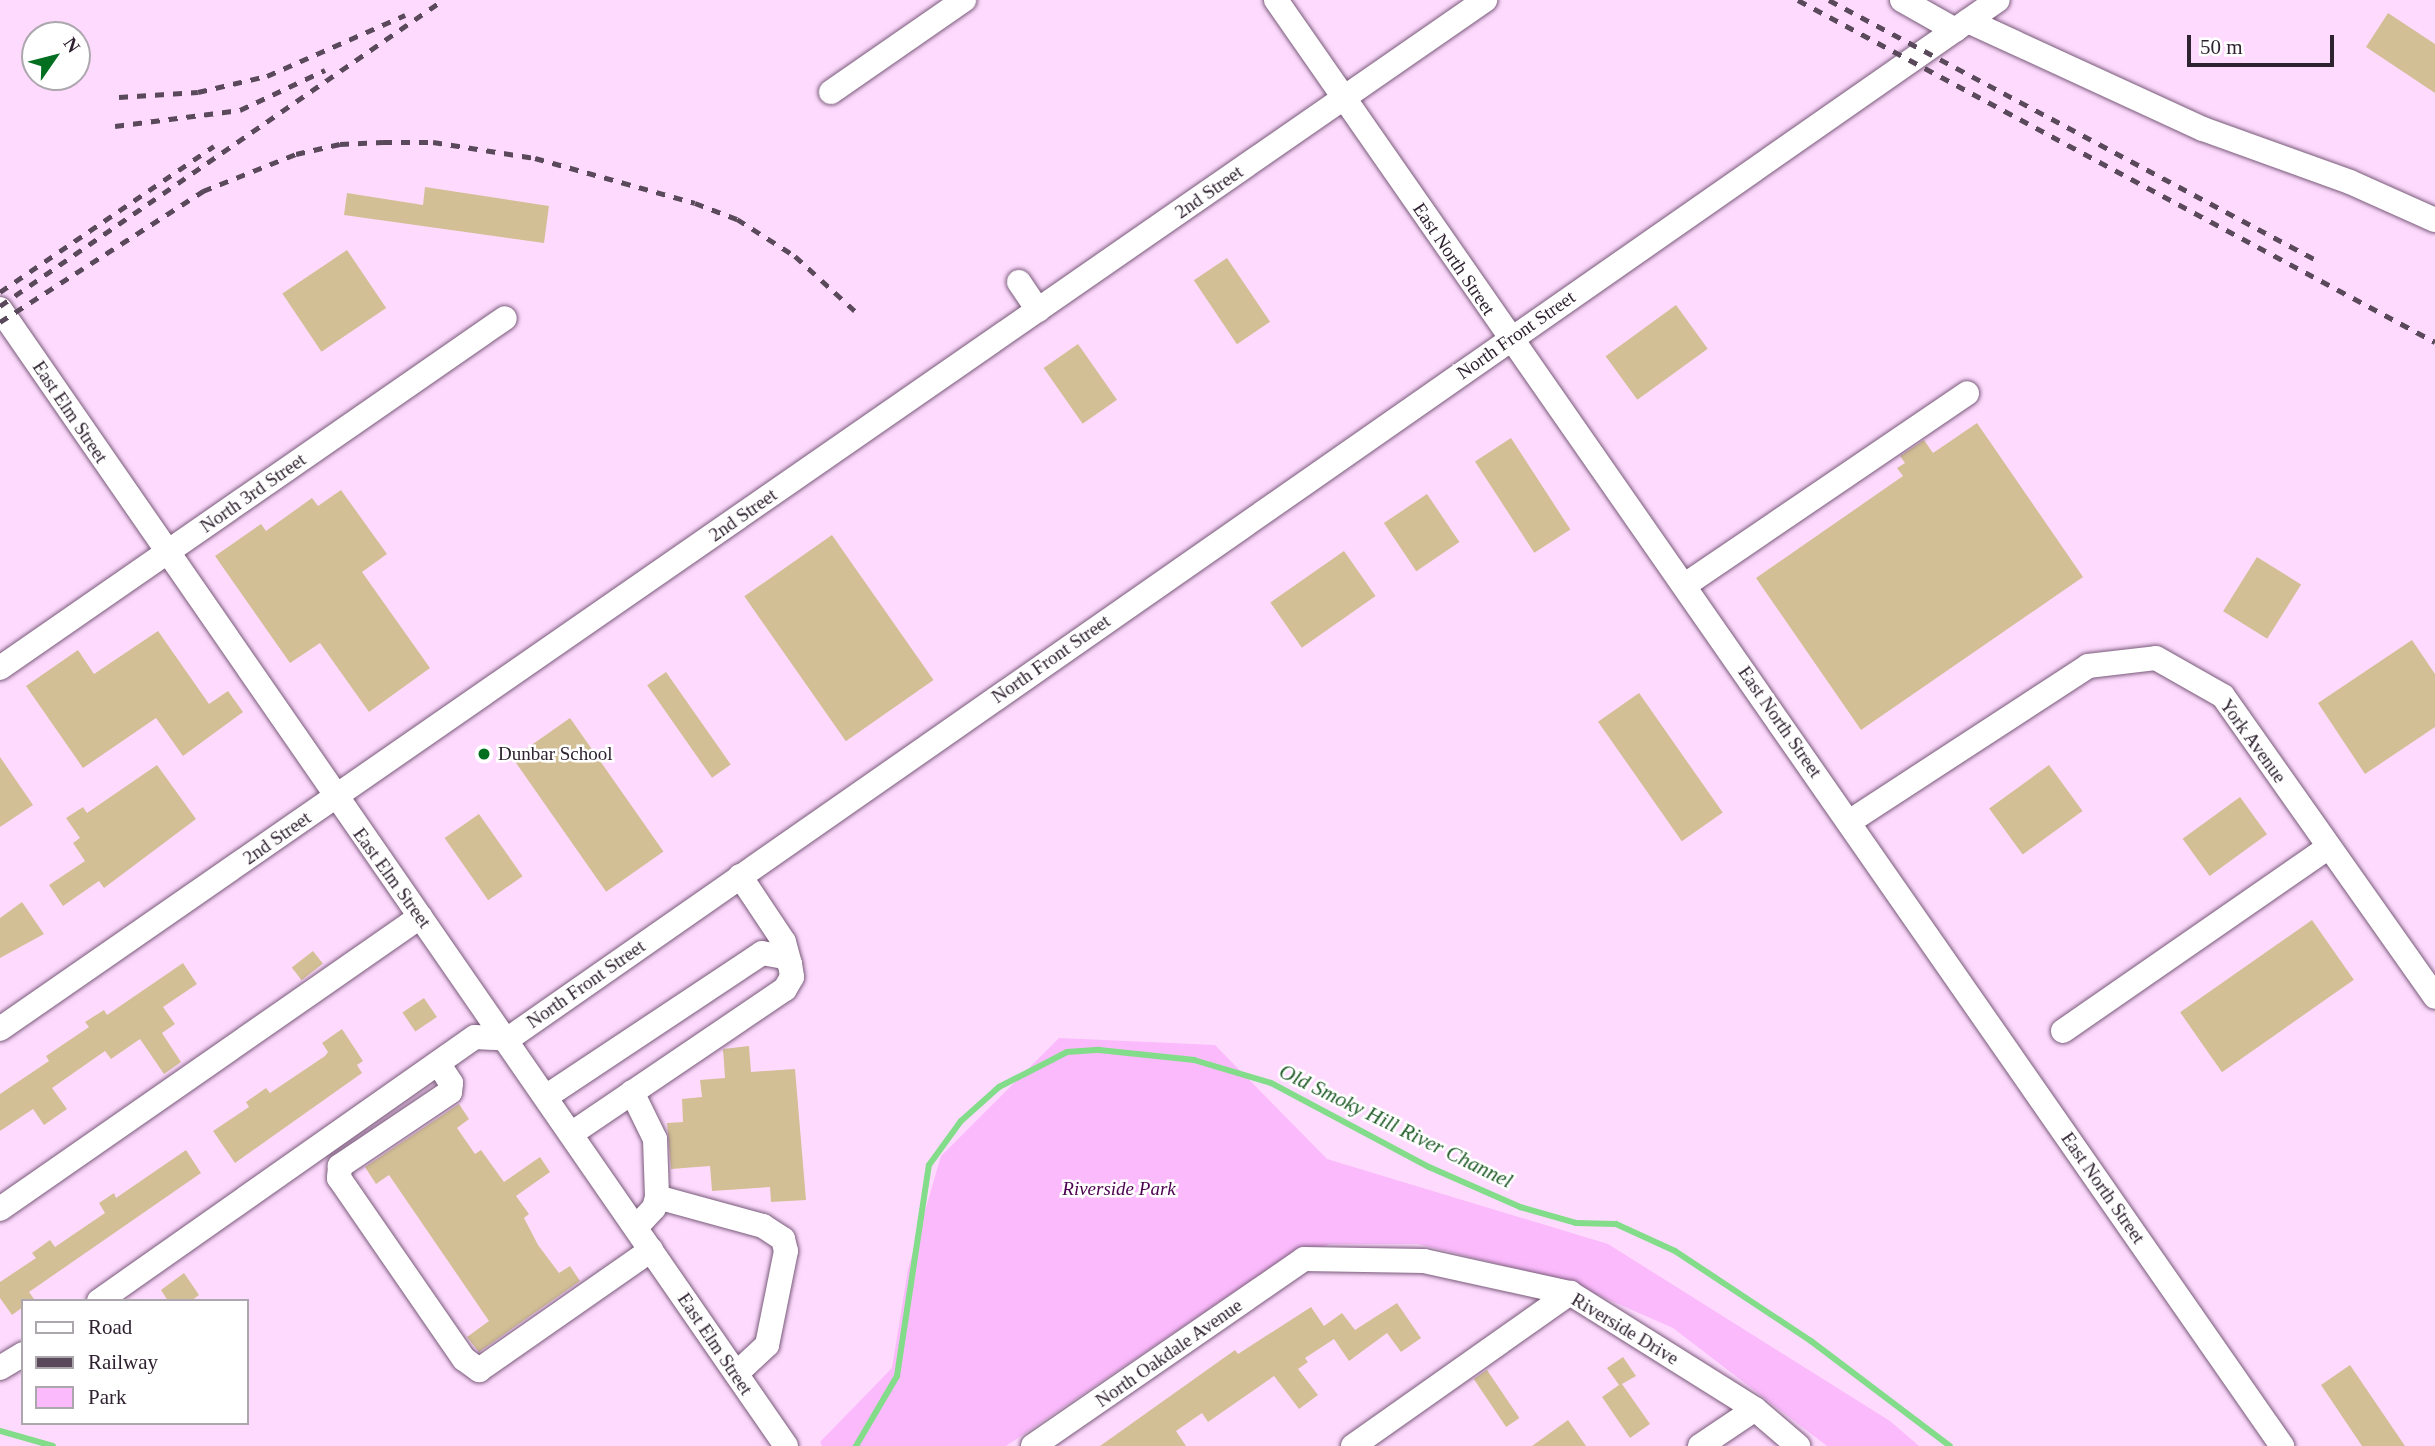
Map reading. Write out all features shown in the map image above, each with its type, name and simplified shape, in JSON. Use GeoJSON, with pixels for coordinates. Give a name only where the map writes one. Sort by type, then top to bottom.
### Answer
{"type":"FeatureCollection","features":[{"type":"Feature","properties":{"kind":"street"},"geometry":{"type":"LineString","coordinates":[[831,92],[964,0]]}},
{"type":"Feature","properties":{"kind":"street","name":"East North Street"},"geometry":{"type":"LineString","coordinates":[[1276,0],[1508,339],[1685,585],[2282,1446]]}},
{"type":"Feature","properties":{"kind":"street","name":"2nd Street"},"geometry":{"type":"LineString","coordinates":[[0,1029],[1485,0]]}},
{"type":"Feature","properties":{"kind":"street"},"geometry":{"type":"LineString","coordinates":[[1902,0],[2178,118],[2350,182],[2435,220]]}},
{"type":"Feature","properties":{"kind":"street","name":"North Front Street"},"geometry":{"type":"LineString","coordinates":[[102,1299],[475,1037],[508,1038],[1998,0]]}},
{"type":"Feature","properties":{"kind":"street"},"geometry":{"type":"LineString","coordinates":[[1019,282],[1038,310]]}},
{"type":"Feature","properties":{"kind":"street","name":"East Elm Street"},"geometry":{"type":"LineString","coordinates":[[0,309],[165,554],[335,798],[508,1038],[786,1446]]}},
{"type":"Feature","properties":{"kind":"street","name":"North 3rd Street"},"geometry":{"type":"LineString","coordinates":[[0,668],[505,318]]}},
{"type":"Feature","properties":{"kind":"street"},"geometry":{"type":"LineString","coordinates":[[1685,585],[1968,393]]}},
{"type":"Feature","properties":{"kind":"street","name":"York Avenue"},"geometry":{"type":"LineString","coordinates":[[1849,822],[2088,666],[2156,659],[2223,696],[2435,997]]}},
{"type":"Feature","properties":{"kind":"street"},"geometry":{"type":"LineString","coordinates":[[2063,1031],[2329,847]]}},
{"type":"Feature","properties":{"kind":"street"},"geometry":{"type":"LineString","coordinates":[[572,1133],[785,989],[792,977],[784,943],[740,876]]}},
{"type":"Feature","properties":{"kind":"street"},"geometry":{"type":"LineString","coordinates":[[0,1209],[420,917]]}},
{"type":"Feature","properties":{"kind":"street"},"geometry":{"type":"LineString","coordinates":[[547,1096],[762,953],[784,957],[790,964]]}},
{"type":"Feature","properties":{"kind":"street"},"geometry":{"type":"LineString","coordinates":[[438,1063],[451,1083],[450,1092],[340,1166],[339,1178],[464,1359],[479,1370],[651,1250]]}},
{"type":"Feature","properties":{"kind":"street"},"geometry":{"type":"LineString","coordinates":[[632,1092],[655,1139],[657,1196],[653,1208],[636,1227]]}},
{"type":"Feature","properties":{"kind":"street"},"geometry":{"type":"LineString","coordinates":[[357,1120],[374,1143]]}},
{"type":"Feature","properties":{"kind":"street"},"geometry":{"type":"LineString","coordinates":[[657,1196],[764,1226],[783,1239],[786,1251],[767,1345],[736,1374]]}},
{"type":"Feature","properties":{"kind":"street","name":"Riverside Drive"},"geometry":{"type":"LineString","coordinates":[[1304,1259],[1424,1261],[1570,1293],[1755,1409],[1798,1446]]}},
{"type":"Feature","properties":{"kind":"street","name":"North Oakdale Avenue"},"geometry":{"type":"LineString","coordinates":[[1033,1446],[1304,1259]]}},
{"type":"Feature","properties":{"kind":"street"},"geometry":{"type":"LineString","coordinates":[[1353,1446],[1570,1293]]}},
{"type":"Feature","properties":{"kind":"street"},"geometry":{"type":"LineString","coordinates":[[0,1367],[21,1355]]}},
{"type":"Feature","properties":{"kind":"street"},"geometry":{"type":"LineString","coordinates":[[1700,1446],[1755,1409]]}},
{"type":"Feature","properties":{"kind":"green space","name":"Riverside Park"},"geometry":{"type":"Polygon","coordinates":[[[1059,1038],[1215,1045],[1327,1159],[1608,1244],[1890,1421],[1919,1446],[1827,1446],[1673,1328],[1564,1280],[1418,1244],[1330,1244],[1278,1262],[1006,1446],[822,1446],[820,1442],[892,1368],[908,1269],[941,1156],[1059,1038]]]}},
{"type":"Feature","properties":{"kind":"building"},"geometry":{"type":"Polygon","coordinates":[[[2388,13],[2435,44],[2435,93],[2366,47],[2388,13]]]}},
{"type":"Feature","properties":{"kind":"building"},"geometry":{"type":"Polygon","coordinates":[[[425,187],[549,206],[544,243],[344,215],[347,193],[423,205],[425,187]]]}},
{"type":"Feature","properties":{"kind":"building"},"geometry":{"type":"Polygon","coordinates":[[[347,250],[386,308],[321,352],[282,294],[347,250]]]}},
{"type":"Feature","properties":{"kind":"building"},"geometry":{"type":"Polygon","coordinates":[[[1227,258],[1270,322],[1237,344],[1194,280],[1227,258]]]}},
{"type":"Feature","properties":{"kind":"building"},"geometry":{"type":"Polygon","coordinates":[[[1676,305],[1708,349],[1637,400],[1606,356],[1676,305]]]}},
{"type":"Feature","properties":{"kind":"building"},"geometry":{"type":"Polygon","coordinates":[[[1078,344],[1117,400],[1083,424],[1044,368],[1078,344]]]}},
{"type":"Feature","properties":{"kind":"building"},"geometry":{"type":"Polygon","coordinates":[[[1977,423],[2083,577],[1861,730],[1756,578],[1903,476],[1897,468],[1905,463],[1900,456],[1924,440],[1933,453],[1977,423]]]}},
{"type":"Feature","properties":{"kind":"building"},"geometry":{"type":"Polygon","coordinates":[[[1511,438],[1570,529],[1534,553],[1475,461],[1511,438]]]}},
{"type":"Feature","properties":{"kind":"building"},"geometry":{"type":"Polygon","coordinates":[[[341,490],[387,554],[362,572],[430,668],[369,712],[320,643],[290,663],[215,556],[261,524],[266,531],[312,498],[318,506],[341,490]]]}},
{"type":"Feature","properties":{"kind":"building"},"geometry":{"type":"Polygon","coordinates":[[[1427,494],[1459,542],[1416,571],[1384,523],[1427,494]]]}},
{"type":"Feature","properties":{"kind":"building"},"geometry":{"type":"Polygon","coordinates":[[[832,535],[934,680],[846,741],[744,596],[832,535]]]}},
{"type":"Feature","properties":{"kind":"building"},"geometry":{"type":"Polygon","coordinates":[[[1344,551],[1376,596],[1302,648],[1270,603],[1344,551]]]}},
{"type":"Feature","properties":{"kind":"building"},"geometry":{"type":"Polygon","coordinates":[[[2257,557],[2301,585],[2267,639],[2223,611],[2257,557]]]}},
{"type":"Feature","properties":{"kind":"building"},"geometry":{"type":"Polygon","coordinates":[[[158,631],[209,704],[228,691],[243,712],[183,756],[156,718],[83,768],[26,686],[78,650],[94,674],[158,631]]]}},
{"type":"Feature","properties":{"kind":"building"},"geometry":{"type":"Polygon","coordinates":[[[2412,640],[2435,674],[2435,727],[2365,774],[2318,703],[2412,640]]]}},
{"type":"Feature","properties":{"kind":"building"},"geometry":{"type":"Polygon","coordinates":[[[666,672],[731,765],[712,778],[647,685],[666,672]]]}},
{"type":"Feature","properties":{"kind":"building"},"geometry":{"type":"Polygon","coordinates":[[[1639,693],[1723,813],[1682,841],[1598,722],[1639,693]]]}},
{"type":"Feature","properties":{"kind":"building"},"geometry":{"type":"Polygon","coordinates":[[[570,718],[663,852],[606,892],[513,758],[570,718]]]}},
{"type":"Feature","properties":{"kind":"building"},"geometry":{"type":"Polygon","coordinates":[[[0,757],[33,805],[0,827],[0,757]]]}},
{"type":"Feature","properties":{"kind":"building"},"geometry":{"type":"Polygon","coordinates":[[[157,765],[196,819],[104,888],[99,881],[63,906],[49,885],[85,861],[73,843],[80,838],[66,818],[83,807],[87,813],[157,765]]]}},
{"type":"Feature","properties":{"kind":"building"},"geometry":{"type":"Polygon","coordinates":[[[2049,765],[2083,811],[2023,855],[1989,808],[2049,765]]]}},
{"type":"Feature","properties":{"kind":"building"},"geometry":{"type":"Polygon","coordinates":[[[2240,797],[2267,834],[2210,876],[2183,839],[2240,797]]]}},
{"type":"Feature","properties":{"kind":"building"},"geometry":{"type":"Polygon","coordinates":[[[479,814],[523,876],[488,900],[445,838],[479,814]]]}},
{"type":"Feature","properties":{"kind":"building"},"geometry":{"type":"Polygon","coordinates":[[[22,902],[44,934],[0,958],[0,918],[22,902]]]}},
{"type":"Feature","properties":{"kind":"building"},"geometry":{"type":"Polygon","coordinates":[[[2312,920],[2354,980],[2222,1072],[2180,1012],[2312,920]]]}},
{"type":"Feature","properties":{"kind":"building"},"geometry":{"type":"Polygon","coordinates":[[[313,951],[323,964],[302,980],[292,968],[313,951]]]}},
{"type":"Feature","properties":{"kind":"building"},"geometry":{"type":"Polygon","coordinates":[[[183,963],[197,984],[163,1007],[175,1024],[162,1033],[181,1062],[164,1074],[140,1039],[111,1059],[105,1051],[52,1088],[67,1109],[44,1125],[33,1109],[0,1131],[0,1094],[49,1061],[46,1056],[89,1027],[85,1022],[104,1010],[107,1015],[183,963]]]}},
{"type":"Feature","properties":{"kind":"building"},"geometry":{"type":"Polygon","coordinates":[[[424,998],[437,1017],[415,1032],[402,1013],[424,998]]]}},
{"type":"Feature","properties":{"kind":"building"},"geometry":{"type":"Polygon","coordinates":[[[342,1029],[363,1061],[357,1065],[362,1073],[235,1163],[213,1131],[249,1107],[246,1102],[266,1088],[270,1093],[325,1056],[328,1052],[322,1043],[342,1029]]]}},
{"type":"Feature","properties":{"kind":"building"},"geometry":{"type":"Polygon","coordinates":[[[749,1046],[751,1072],[795,1069],[806,1200],[771,1202],[770,1187],[712,1191],[710,1166],[671,1169],[667,1123],[683,1122],[682,1099],[702,1097],[700,1080],[725,1078],[723,1049],[749,1046]]]}},
{"type":"Feature","properties":{"kind":"building"},"geometry":{"type":"Polygon","coordinates":[[[459,1104],[469,1119],[457,1128],[475,1154],[481,1150],[504,1182],[540,1157],[550,1172],[516,1196],[529,1214],[524,1218],[538,1245],[559,1273],[570,1266],[580,1281],[479,1352],[467,1337],[489,1321],[389,1175],[376,1184],[365,1167],[459,1104]]]}},
{"type":"Feature","properties":{"kind":"building"},"geometry":{"type":"Polygon","coordinates":[[[186,1150],[201,1173],[29,1292],[34,1299],[21,1299],[21,1308],[12,1315],[0,1298],[0,1282],[36,1258],[32,1253],[50,1240],[55,1247],[105,1213],[99,1203],[114,1193],[116,1198],[186,1150]]]}},
{"type":"Feature","properties":{"kind":"building"},"geometry":{"type":"Polygon","coordinates":[[[184,1273],[199,1295],[194,1299],[167,1299],[161,1290],[184,1273]]]}},
{"type":"Feature","properties":{"kind":"building"},"geometry":{"type":"Polygon","coordinates":[[[1397,1303],[1421,1338],[1401,1352],[1387,1333],[1349,1361],[1334,1339],[1305,1358],[1308,1362],[1298,1369],[1318,1395],[1299,1409],[1274,1376],[1208,1422],[1202,1413],[1176,1431],[1186,1446],[1100,1446],[1235,1350],[1238,1354],[1311,1307],[1324,1326],[1342,1313],[1355,1330],[1397,1303]]]}},
{"type":"Feature","properties":{"kind":"building"},"geometry":{"type":"Polygon","coordinates":[[[1623,1357],[1636,1376],[1622,1384],[1650,1424],[1630,1438],[1602,1397],[1619,1385],[1607,1368],[1623,1357]]]}},
{"type":"Feature","properties":{"kind":"building"},"geometry":{"type":"Polygon","coordinates":[[[2350,1365],[2405,1446],[2362,1446],[2321,1385],[2350,1365]]]}},
{"type":"Feature","properties":{"kind":"building"},"geometry":{"type":"Polygon","coordinates":[[[1487,1370],[1519,1418],[1506,1427],[1474,1379],[1487,1370]]]}},
{"type":"Feature","properties":{"kind":"building"},"geometry":{"type":"Polygon","coordinates":[[[1568,1420],[1586,1446],[1532,1446],[1568,1420]]]}},
{"type":"Feature","properties":{"kind":"waterway","name":"Old Smoky Hill River Channel"},"geometry":{"type":"LineString","coordinates":[[856,1446],[897,1376],[929,1165],[961,1121],[999,1087],[1067,1052],[1099,1050],[1194,1060],[1271,1083],[1429,1167],[1520,1207],[1576,1223],[1616,1224],[1675,1251],[1811,1341],[1950,1446]]}},
{"type":"Feature","properties":{"kind":"waterway","name":"Old Smoky Hill River Channel"},"geometry":{"type":"LineString","coordinates":[[0,1431],[53,1446]]}},
{"type":"Feature","properties":{"kind":"railway"},"geometry":{"type":"LineString","coordinates":[[0,306],[443,0]]}},
{"type":"Feature","properties":{"kind":"railway"},"geometry":{"type":"LineString","coordinates":[[1798,0],[2435,342]]}},
{"type":"Feature","properties":{"kind":"railway"},"geometry":{"type":"LineString","coordinates":[[1829,0],[2318,261]]}},
{"type":"Feature","properties":{"kind":"railway"},"geometry":{"type":"LineString","coordinates":[[119,97],[198,92],[267,76],[405,15]]}},
{"type":"Feature","properties":{"kind":"railway"},"geometry":{"type":"LineString","coordinates":[[115,126],[240,110],[325,70]]}},
{"type":"Feature","properties":{"kind":"railway"},"geometry":{"type":"LineString","coordinates":[[0,322],[203,191],[296,154],[340,144],[383,142],[433,142],[535,158],[695,203],[737,219],[795,256],[855,311]]}},
{"type":"Feature","properties":{"kind":"railway"},"geometry":{"type":"LineString","coordinates":[[0,292],[214,146]]}},
{"type":"Feature","properties":{"kind":"place","name":"Dunbar School"},"geometry":{"type":"Point","coordinates":[484,754]}}]}
